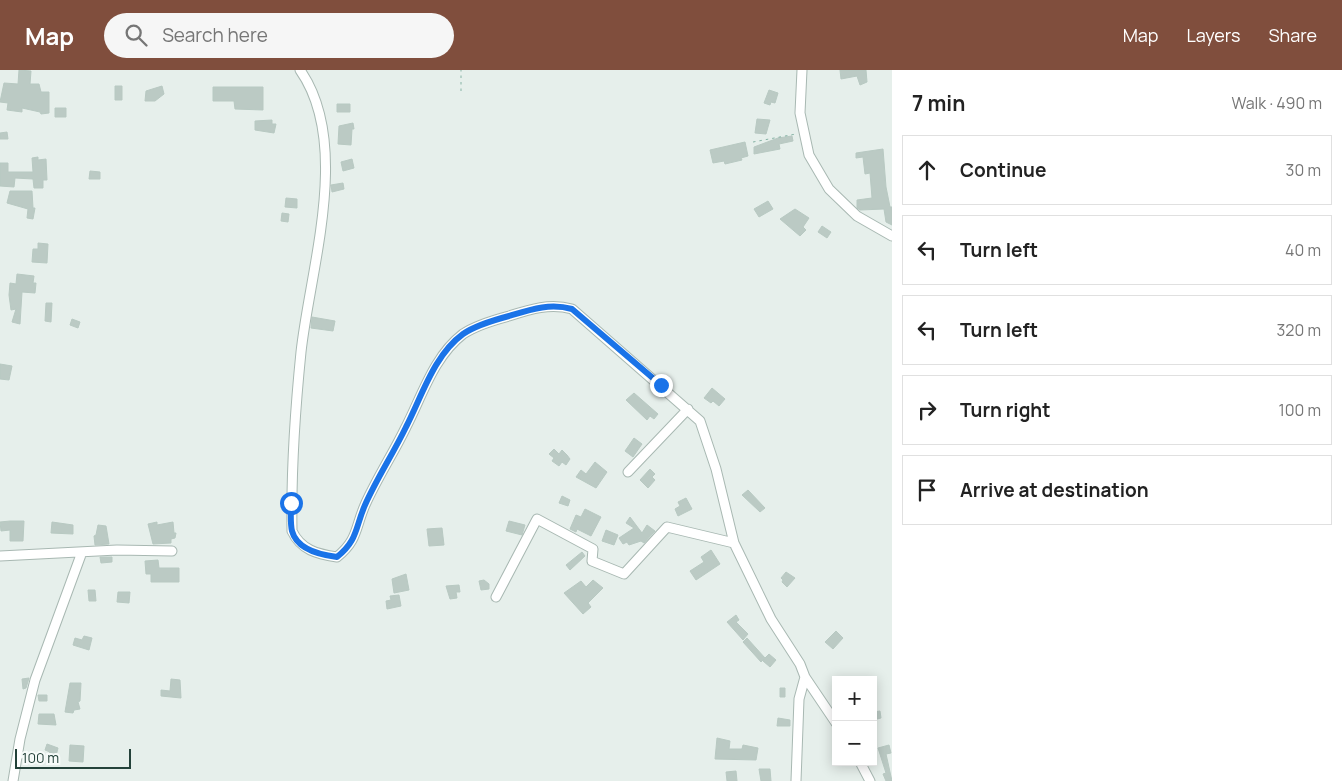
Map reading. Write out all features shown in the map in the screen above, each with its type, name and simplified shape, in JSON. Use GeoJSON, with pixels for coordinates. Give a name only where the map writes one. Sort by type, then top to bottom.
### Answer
{"type":"FeatureCollection","features":[{"type":"Feature","properties":{"kind":"street"},"geometry":{"type":"LineString","coordinates":[[300,70],[318,104],[323,128],[324,186],[320,241],[301,351],[294,428],[292,531],[297,541],[315,554],[337,557],[350,546],[365,505],[380,472],[405,429],[435,368],[448,347],[464,333],[482,324],[540,306],[558,305],[572,309],[700,421],[709,444],[734,543],[771,619],[800,664],[805,677],[835,721]]}},
{"type":"Feature","properties":{"kind":"street"},"geometry":{"type":"LineString","coordinates":[[802,70],[800,113],[809,155],[829,188],[857,216],[892,236]]}},
{"type":"Feature","properties":{"kind":"street"},"geometry":{"type":"LineString","coordinates":[[628,472],[688,409]]}},
{"type":"Feature","properties":{"kind":"street"},"geometry":{"type":"LineString","coordinates":[[496,597],[537,519],[592,549],[592,561],[624,574],[667,526],[734,543]]}},
{"type":"Feature","properties":{"kind":"street"},"geometry":{"type":"LineString","coordinates":[[0,556],[82,552],[172,551]]}},
{"type":"Feature","properties":{"kind":"street"},"geometry":{"type":"LineString","coordinates":[[14,781],[20,739],[35,680],[82,552]]}},
{"type":"Feature","properties":{"kind":"street"},"geometry":{"type":"LineString","coordinates":[[796,781],[799,699],[805,677]]}},
{"type":"Feature","properties":{"kind":"street"},"geometry":{"type":"LineString","coordinates":[[862,766],[870,781]]}},
{"type":"Feature","properties":{"kind":"path"},"geometry":{"type":"LineString","coordinates":[[461,70],[461,91]]}},
{"type":"Feature","properties":{"kind":"path"},"geometry":{"type":"LineString","coordinates":[[753,142],[804,133]]}},
{"type":"Feature","properties":{"kind":"building"},"geometry":{"type":"Polygon","coordinates":[[[19,70],[31,71],[30,84],[39,84],[41,92],[49,92],[49,113],[41,114],[40,112],[22,108],[22,112],[7,110],[8,103],[0,102],[4,83],[18,84],[19,70]]]}},
{"type":"Feature","properties":{"kind":"building"},"geometry":{"type":"Polygon","coordinates":[[[840,70],[866,70],[867,82],[860,85],[857,76],[841,79],[840,70]]]}},
{"type":"Feature","properties":{"kind":"building"},"geometry":{"type":"Polygon","coordinates":[[[115,86],[122,86],[122,100],[115,100],[115,86]]]}},
{"type":"Feature","properties":{"kind":"building"},"geometry":{"type":"Polygon","coordinates":[[[162,86],[164,94],[155,101],[145,101],[146,91],[162,86]]]}},
{"type":"Feature","properties":{"kind":"building"},"geometry":{"type":"Polygon","coordinates":[[[213,87],[263,87],[263,110],[235,109],[234,101],[213,101],[213,87]]]}},
{"type":"Feature","properties":{"kind":"building"},"geometry":{"type":"Polygon","coordinates":[[[769,90],[778,93],[775,103],[771,102],[770,105],[764,103],[769,90]]]}},
{"type":"Feature","properties":{"kind":"building"},"geometry":{"type":"Polygon","coordinates":[[[337,104],[350,104],[350,112],[337,112],[337,104]]]}},
{"type":"Feature","properties":{"kind":"building"},"geometry":{"type":"Polygon","coordinates":[[[55,108],[66,108],[66,117],[55,117],[55,108]]]}},
{"type":"Feature","properties":{"kind":"building"},"geometry":{"type":"Polygon","coordinates":[[[757,119],[770,120],[766,134],[755,133],[757,119]]]}},
{"type":"Feature","properties":{"kind":"building"},"geometry":{"type":"Polygon","coordinates":[[[272,120],[272,124],[276,124],[274,133],[255,130],[255,121],[272,120]]]}},
{"type":"Feature","properties":{"kind":"building"},"geometry":{"type":"Polygon","coordinates":[[[353,123],[354,129],[352,129],[351,145],[338,144],[339,126],[353,123]]]}},
{"type":"Feature","properties":{"kind":"building"},"geometry":{"type":"Polygon","coordinates":[[[7,132],[8,139],[0,139],[0,133],[7,132]]]}},
{"type":"Feature","properties":{"kind":"building"},"geometry":{"type":"Polygon","coordinates":[[[792,136],[793,141],[779,144],[780,149],[754,154],[754,147],[778,138],[792,136]]]}},
{"type":"Feature","properties":{"kind":"building"},"geometry":{"type":"Polygon","coordinates":[[[745,142],[748,156],[741,158],[742,160],[725,164],[724,161],[713,163],[710,150],[745,142]]]}},
{"type":"Feature","properties":{"kind":"building"},"geometry":{"type":"Polygon","coordinates":[[[883,149],[886,187],[890,207],[892,207],[892,225],[886,222],[884,209],[860,210],[857,208],[857,200],[872,198],[870,173],[865,174],[863,157],[856,158],[856,153],[883,149]]]}},
{"type":"Feature","properties":{"kind":"building"},"geometry":{"type":"Polygon","coordinates":[[[38,157],[38,160],[46,159],[47,180],[43,180],[43,188],[34,188],[33,179],[15,178],[14,187],[0,186],[0,163],[8,163],[8,172],[33,172],[32,158],[38,157]]]}},
{"type":"Feature","properties":{"kind":"building"},"geometry":{"type":"Polygon","coordinates":[[[352,159],[354,168],[343,171],[341,162],[352,159]]]}},
{"type":"Feature","properties":{"kind":"building"},"geometry":{"type":"Polygon","coordinates":[[[90,171],[100,172],[100,179],[89,179],[90,171]]]}},
{"type":"Feature","properties":{"kind":"building"},"geometry":{"type":"Polygon","coordinates":[[[343,183],[344,189],[332,192],[331,185],[343,183]]]}},
{"type":"Feature","properties":{"kind":"building"},"geometry":{"type":"Polygon","coordinates":[[[10,191],[32,191],[33,208],[35,208],[33,219],[27,218],[28,209],[7,203],[10,191]]]}},
{"type":"Feature","properties":{"kind":"building"},"geometry":{"type":"Polygon","coordinates":[[[286,198],[297,199],[297,208],[285,207],[286,198]]]}},
{"type":"Feature","properties":{"kind":"building"},"geometry":{"type":"Polygon","coordinates":[[[768,201],[773,209],[759,217],[754,209],[768,201]]]}},
{"type":"Feature","properties":{"kind":"building"},"geometry":{"type":"Polygon","coordinates":[[[795,209],[809,218],[803,227],[806,230],[800,236],[780,219],[795,209]]]}},
{"type":"Feature","properties":{"kind":"building"},"geometry":{"type":"Polygon","coordinates":[[[282,213],[289,214],[288,222],[281,221],[282,213]]]}},
{"type":"Feature","properties":{"kind":"building"},"geometry":{"type":"Polygon","coordinates":[[[822,226],[831,232],[827,238],[818,232],[822,226]]]}},
{"type":"Feature","properties":{"kind":"building"},"geometry":{"type":"Polygon","coordinates":[[[38,243],[48,244],[47,263],[32,262],[33,249],[38,249],[38,243]]]}},
{"type":"Feature","properties":{"kind":"building"},"geometry":{"type":"Polygon","coordinates":[[[17,274],[34,276],[33,283],[36,283],[35,293],[22,292],[20,324],[12,322],[16,309],[11,310],[9,295],[10,283],[16,284],[17,274]]]}},
{"type":"Feature","properties":{"kind":"building"},"geometry":{"type":"Polygon","coordinates":[[[46,303],[52,303],[51,322],[45,321],[46,303]]]}},
{"type":"Feature","properties":{"kind":"building"},"geometry":{"type":"Polygon","coordinates":[[[312,317],[335,321],[333,331],[311,328],[312,317]]]}},
{"type":"Feature","properties":{"kind":"building"},"geometry":{"type":"Polygon","coordinates":[[[72,319],[80,322],[78,328],[70,325],[72,319]]]}},
{"type":"Feature","properties":{"kind":"building"},"geometry":{"type":"Polygon","coordinates":[[[0,364],[12,366],[9,380],[0,379],[0,364]]]}},
{"type":"Feature","properties":{"kind":"building"},"geometry":{"type":"Polygon","coordinates":[[[712,388],[725,399],[719,406],[713,401],[711,403],[704,398],[712,388]]]}},
{"type":"Feature","properties":{"kind":"building"},"geometry":{"type":"Polygon","coordinates":[[[634,393],[658,414],[654,419],[650,416],[647,420],[626,400],[634,393]]]}},
{"type":"Feature","properties":{"kind":"building"},"geometry":{"type":"Polygon","coordinates":[[[634,438],[642,444],[633,457],[625,451],[634,438]]]}},
{"type":"Feature","properties":{"kind":"building"},"geometry":{"type":"Polygon","coordinates":[[[554,449],[559,454],[562,450],[570,459],[566,465],[562,462],[559,466],[552,461],[554,458],[549,454],[554,449]]]}},
{"type":"Feature","properties":{"kind":"building"},"geometry":{"type":"Polygon","coordinates":[[[595,462],[607,472],[596,488],[576,477],[581,470],[586,474],[595,462]]]}},
{"type":"Feature","properties":{"kind":"building"},"geometry":{"type":"Polygon","coordinates":[[[650,469],[655,474],[652,477],[655,480],[648,488],[640,480],[650,469]]]}},
{"type":"Feature","properties":{"kind":"building"},"geometry":{"type":"Polygon","coordinates":[[[748,490],[765,508],[760,512],[742,495],[748,490]]]}},
{"type":"Feature","properties":{"kind":"building"},"geometry":{"type":"Polygon","coordinates":[[[562,496],[570,500],[568,506],[559,503],[562,496]]]}},
{"type":"Feature","properties":{"kind":"building"},"geometry":{"type":"Polygon","coordinates":[[[686,498],[692,509],[678,516],[675,509],[680,506],[678,502],[686,498]]]}},
{"type":"Feature","properties":{"kind":"building"},"geometry":{"type":"Polygon","coordinates":[[[585,509],[601,517],[591,536],[577,529],[576,532],[570,529],[576,515],[581,517],[585,509]]]}},
{"type":"Feature","properties":{"kind":"building"},"geometry":{"type":"Polygon","coordinates":[[[630,517],[642,533],[647,525],[655,531],[644,543],[641,541],[629,545],[627,542],[623,544],[619,538],[634,528],[626,523],[630,517]]]}},
{"type":"Feature","properties":{"kind":"building"},"geometry":{"type":"Polygon","coordinates":[[[24,521],[23,541],[10,541],[10,530],[1,531],[0,522],[24,521]]]}},
{"type":"Feature","properties":{"kind":"building"},"geometry":{"type":"Polygon","coordinates":[[[509,521],[525,525],[522,535],[506,531],[509,521]]]}},
{"type":"Feature","properties":{"kind":"building"},"geometry":{"type":"Polygon","coordinates":[[[52,522],[73,525],[73,534],[51,533],[52,522]]]}},
{"type":"Feature","properties":{"kind":"building"},"geometry":{"type":"Polygon","coordinates":[[[157,522],[157,525],[173,522],[174,533],[176,533],[175,538],[171,539],[171,543],[153,544],[148,524],[157,522]]]}},
{"type":"Feature","properties":{"kind":"building"},"geometry":{"type":"Polygon","coordinates":[[[98,525],[106,526],[109,544],[95,545],[94,536],[96,535],[98,525]]]}},
{"type":"Feature","properties":{"kind":"building"},"geometry":{"type":"Polygon","coordinates":[[[442,528],[444,545],[429,546],[427,529],[442,528]]]}},
{"type":"Feature","properties":{"kind":"building"},"geometry":{"type":"Polygon","coordinates":[[[606,530],[618,535],[614,545],[602,541],[606,530]]]}},
{"type":"Feature","properties":{"kind":"building"},"geometry":{"type":"Polygon","coordinates":[[[711,550],[720,564],[696,580],[690,571],[704,562],[701,557],[711,550]]]}},
{"type":"Feature","properties":{"kind":"building"},"geometry":{"type":"Polygon","coordinates":[[[582,552],[585,556],[570,570],[566,565],[582,552]]]}},
{"type":"Feature","properties":{"kind":"building"},"geometry":{"type":"Polygon","coordinates":[[[100,557],[112,557],[112,562],[101,563],[100,557]]]}},
{"type":"Feature","properties":{"kind":"building"},"geometry":{"type":"Polygon","coordinates":[[[158,560],[159,568],[179,568],[179,582],[151,582],[151,574],[146,574],[145,561],[158,560]]]}},
{"type":"Feature","properties":{"kind":"building"},"geometry":{"type":"Polygon","coordinates":[[[786,572],[795,578],[787,587],[781,578],[786,572]]]}},
{"type":"Feature","properties":{"kind":"building"},"geometry":{"type":"Polygon","coordinates":[[[406,574],[409,590],[394,593],[392,579],[406,574]]]}},
{"type":"Feature","properties":{"kind":"building"},"geometry":{"type":"Polygon","coordinates":[[[484,580],[489,584],[489,589],[481,590],[479,581],[484,580]]]}},
{"type":"Feature","properties":{"kind":"building"},"geometry":{"type":"Polygon","coordinates":[[[593,580],[603,588],[588,603],[591,607],[583,614],[564,593],[581,581],[586,587],[593,580]]]}},
{"type":"Feature","properties":{"kind":"building"},"geometry":{"type":"Polygon","coordinates":[[[459,585],[460,592],[456,592],[457,598],[450,599],[446,586],[459,585]]]}},
{"type":"Feature","properties":{"kind":"building"},"geometry":{"type":"Polygon","coordinates":[[[88,590],[95,590],[96,601],[89,601],[88,590]]]}},
{"type":"Feature","properties":{"kind":"building"},"geometry":{"type":"Polygon","coordinates":[[[118,592],[130,592],[129,603],[117,602],[118,592]]]}},
{"type":"Feature","properties":{"kind":"building"},"geometry":{"type":"Polygon","coordinates":[[[399,595],[401,606],[387,609],[386,601],[391,600],[390,596],[399,595]]]}},
{"type":"Feature","properties":{"kind":"building"},"geometry":{"type":"Polygon","coordinates":[[[736,615],[739,620],[736,622],[748,634],[743,640],[727,622],[736,615]]]}},
{"type":"Feature","properties":{"kind":"building"},"geometry":{"type":"Polygon","coordinates":[[[836,631],[843,638],[833,649],[825,642],[836,631]]]}},
{"type":"Feature","properties":{"kind":"building"},"geometry":{"type":"Polygon","coordinates":[[[84,636],[92,638],[89,650],[73,645],[75,638],[82,640],[84,636]]]}},
{"type":"Feature","properties":{"kind":"building"},"geometry":{"type":"Polygon","coordinates":[[[747,638],[765,658],[769,654],[776,660],[770,667],[763,661],[764,659],[761,662],[743,642],[747,638]]]}},
{"type":"Feature","properties":{"kind":"building"},"geometry":{"type":"Polygon","coordinates":[[[29,678],[26,688],[23,689],[22,679],[29,678]]]}},
{"type":"Feature","properties":{"kind":"building"},"geometry":{"type":"Polygon","coordinates":[[[171,679],[180,680],[181,698],[161,696],[161,690],[170,691],[171,679]]]}},
{"type":"Feature","properties":{"kind":"building"},"geometry":{"type":"Polygon","coordinates":[[[70,683],[81,683],[80,701],[78,702],[80,709],[74,710],[73,713],[65,712],[70,683]]]}},
{"type":"Feature","properties":{"kind":"building"},"geometry":{"type":"Polygon","coordinates":[[[780,688],[785,688],[785,697],[780,697],[780,688]]]}},
{"type":"Feature","properties":{"kind":"building"},"geometry":{"type":"Polygon","coordinates":[[[38,695],[47,695],[47,701],[39,701],[38,695]]]}},
{"type":"Feature","properties":{"kind":"building"},"geometry":{"type":"Polygon","coordinates":[[[877,711],[880,711],[881,718],[877,719],[877,711]]]}},
{"type":"Feature","properties":{"kind":"building"},"geometry":{"type":"Polygon","coordinates":[[[39,714],[54,714],[56,725],[38,724],[39,714]]]}},
{"type":"Feature","properties":{"kind":"building"},"geometry":{"type":"Polygon","coordinates":[[[778,718],[790,720],[790,726],[777,726],[778,718]]]}},
{"type":"Feature","properties":{"kind":"building"},"geometry":{"type":"Polygon","coordinates":[[[717,738],[730,741],[729,749],[742,749],[743,745],[758,748],[756,760],[715,759],[717,738]]]}},
{"type":"Feature","properties":{"kind":"building"},"geometry":{"type":"Polygon","coordinates":[[[47,744],[58,748],[56,756],[49,755],[50,752],[45,750],[47,744]]]}},
{"type":"Feature","properties":{"kind":"building"},"geometry":{"type":"Polygon","coordinates":[[[70,745],[84,746],[83,762],[69,761],[70,745]]]}},
{"type":"Feature","properties":{"kind":"building"},"geometry":{"type":"Polygon","coordinates":[[[889,745],[891,753],[886,754],[892,781],[886,781],[883,774],[886,773],[878,748],[889,745]]]}},
{"type":"Feature","properties":{"kind":"building"},"geometry":{"type":"Polygon","coordinates":[[[759,769],[770,769],[771,781],[761,781],[759,769]]]}},
{"type":"Feature","properties":{"kind":"building"},"geometry":{"type":"Polygon","coordinates":[[[736,771],[737,781],[727,781],[726,772],[736,771]]]}},
{"type":"Feature","properties":{"kind":"route"},"geometry":{"type":"LineString","coordinates":[[291,503],[292,531],[297,541],[315,554],[337,557],[350,546],[365,505],[380,472],[389,459],[439,362],[448,347],[464,333],[482,324],[540,306],[558,305],[572,309],[661,385]]}}]}
